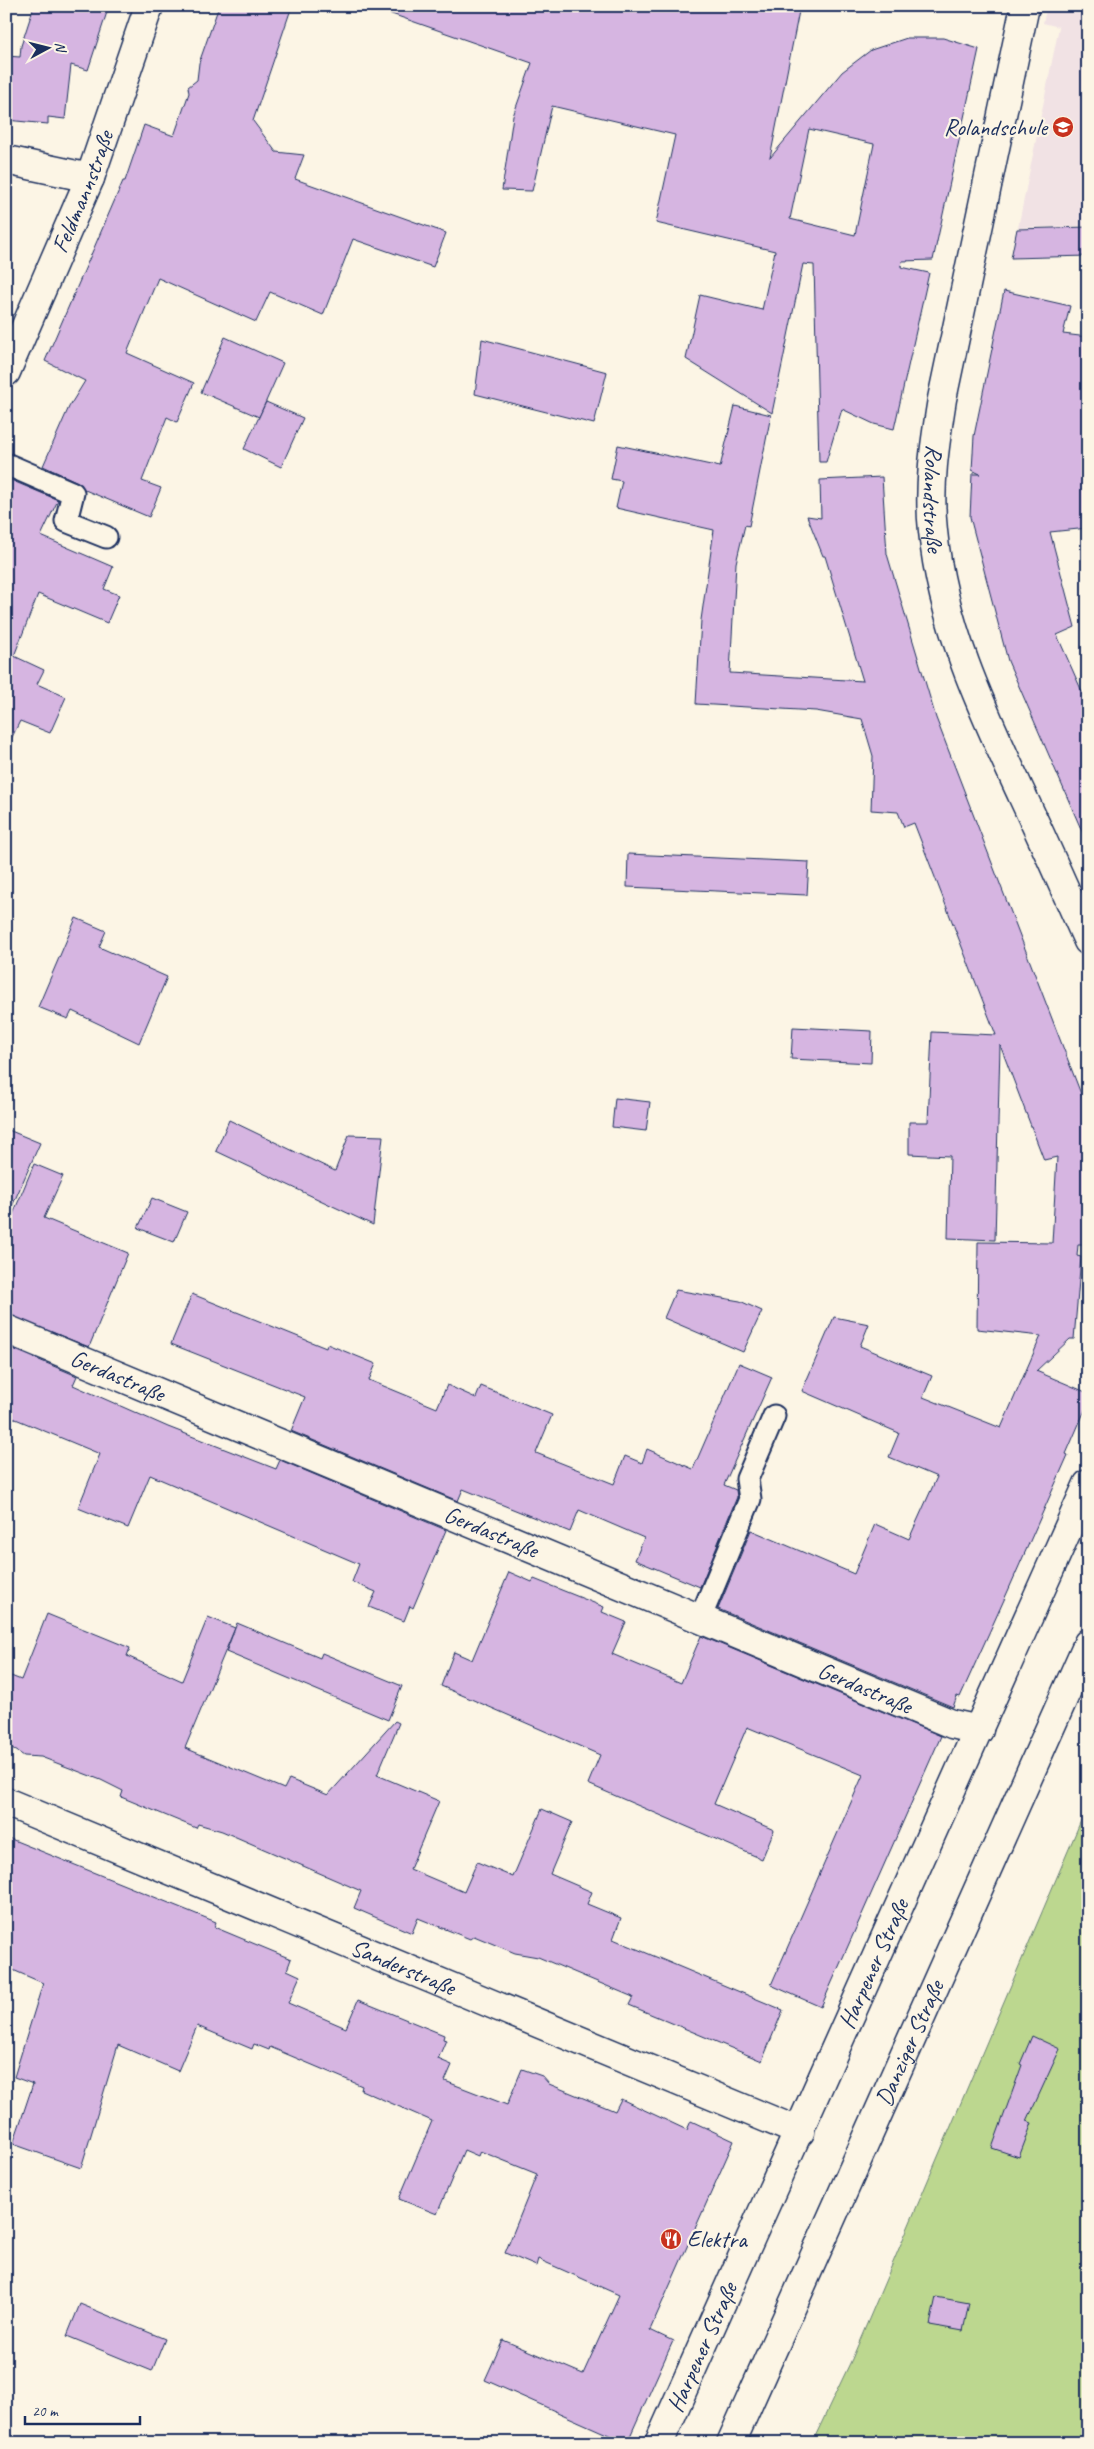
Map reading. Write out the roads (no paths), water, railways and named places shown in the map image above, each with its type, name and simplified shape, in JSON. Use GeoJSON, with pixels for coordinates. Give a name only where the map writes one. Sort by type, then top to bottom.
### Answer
{"type":"FeatureCollection","features":[{"type":"Feature","properties":{"kind":"street","name":"Feldmannstraße"},"geometry":{"type":"LineString","coordinates":[[6,372],[90,178],[149,6]]}},
{"type":"Feature","properties":{"kind":"street","name":"Rolandstraße"},"geometry":{"type":"LineString","coordinates":[[1025,6],[942,398],[932,467],[933,530],[943,595],[959,649],[988,722],[1088,941]]}},
{"type":"Feature","properties":{"kind":"street"},"geometry":{"type":"LineString","coordinates":[[6,160],[90,178]]}},
{"type":"Feature","properties":{"kind":"street","name":"Gerdastraße"},"geometry":{"type":"LineString","coordinates":[[6,1329],[952,1724],[979,1730]]}},
{"type":"Feature","properties":{"kind":"street","name":"Harpener Straße"},"geometry":{"type":"LineString","coordinates":[[659,2443],[800,2132],[1088,1484]]}},
{"type":"Feature","properties":{"kind":"street","name":"Danziger Straße"},"geometry":{"type":"LineString","coordinates":[[731,2443],[1088,1643]]}},
{"type":"Feature","properties":{"kind":"street","name":"Sanderstraße"},"geometry":{"type":"LineString","coordinates":[[6,1802],[800,2132]]}},
{"type":"Feature","properties":{"kind":"lane"},"geometry":{"type":"LineString","coordinates":[[6,464],[73,494],[66,522],[106,537]]}},
{"type":"Feature","properties":{"kind":"lane"},"geometry":{"type":"LineString","coordinates":[[700,1619],[750,1499],[747,1479],[774,1416]]}},
{"type":"Feature","properties":{"kind":"place","name":"Rolandschule"},"geometry":{"type":"Point","coordinates":[1063,127]}},
{"type":"Feature","properties":{"kind":"place","name":"Elektra"},"geometry":{"type":"Point","coordinates":[671,2239]}}]}
